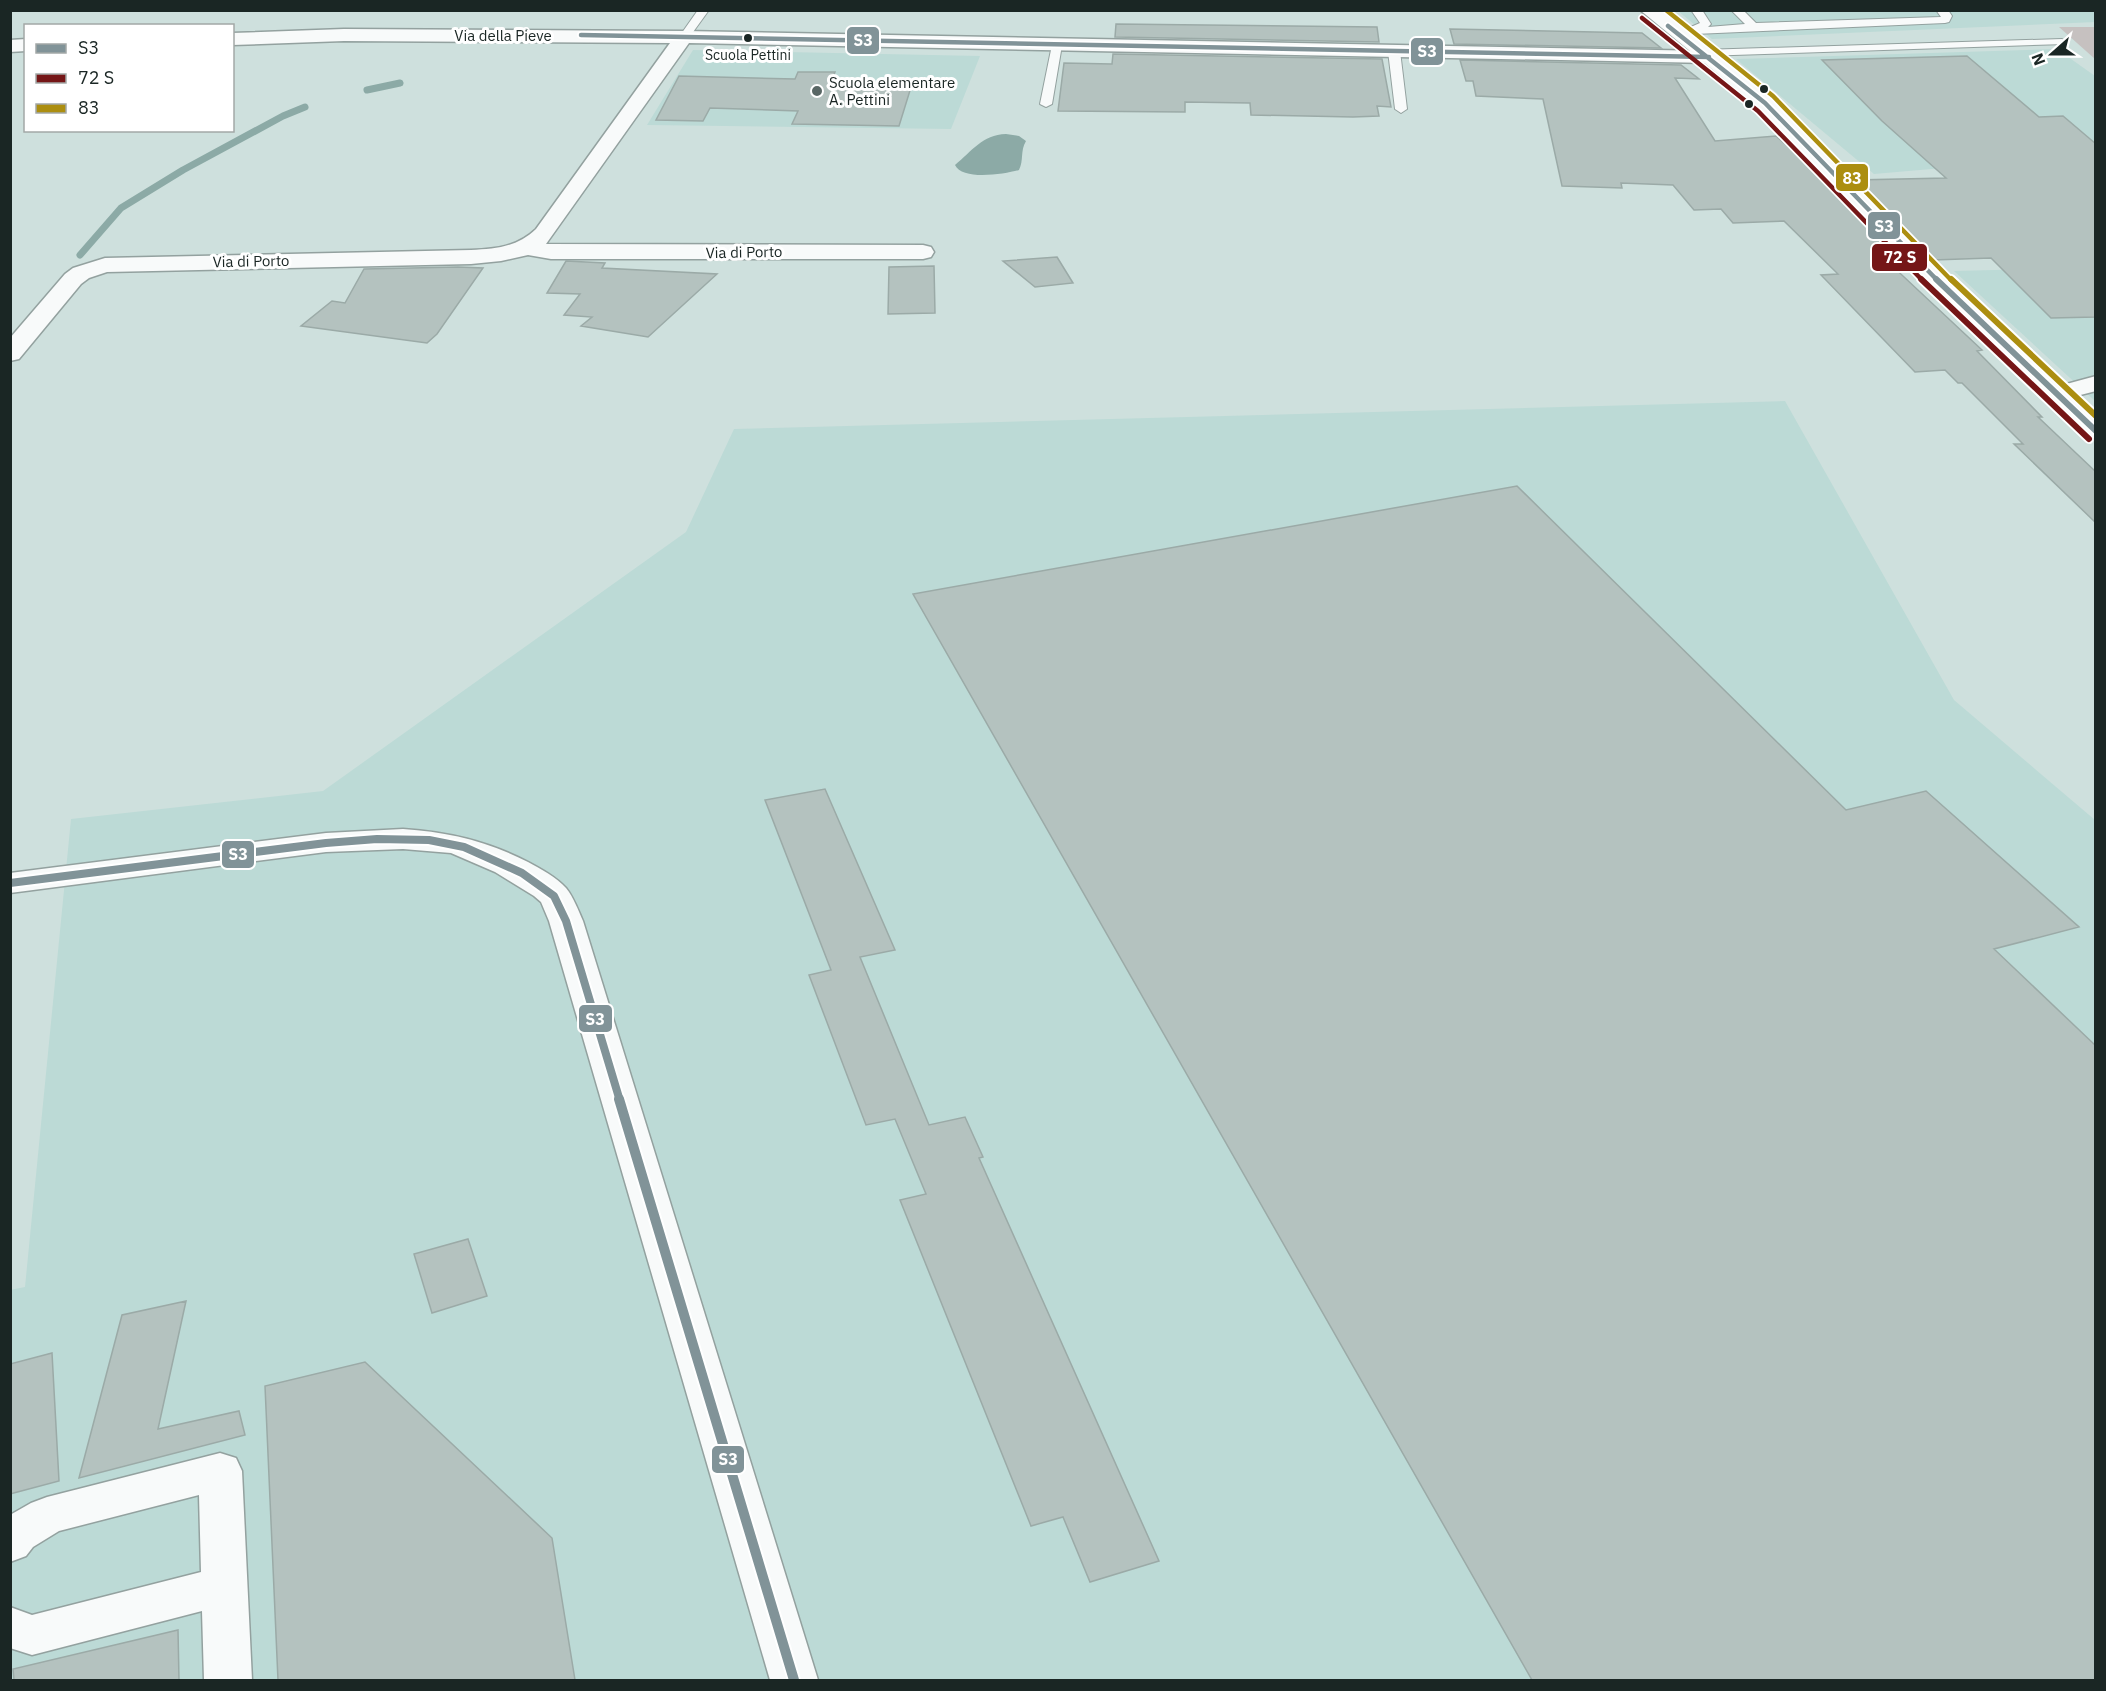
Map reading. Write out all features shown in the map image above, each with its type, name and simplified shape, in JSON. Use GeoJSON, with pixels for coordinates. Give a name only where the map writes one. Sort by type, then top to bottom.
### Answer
{"type":"FeatureCollection","features":[{"type":"Feature","properties":{"kind":"street"},"geometry":{"type":"LineString","coordinates":[[1649,10],[1765,103],[1940,283],[2096,431]]}},
{"type":"Feature","properties":{"kind":"street"},"geometry":{"type":"LineString","coordinates":[[581,35],[594,19]]}},
{"type":"Feature","properties":{"kind":"street","name":"Via della Pieve"},"geometry":{"type":"LineString","coordinates":[[234,39],[344,35],[581,35],[1706,55]]}},
{"type":"Feature","properties":{"kind":"street"},"geometry":{"type":"LineString","coordinates":[[528,248],[544,234],[684,37]]}},
{"type":"Feature","properties":{"kind":"street","name":"Via di Porto"},"geometry":{"type":"LineString","coordinates":[[10,354],[73,279],[81,273],[105,265],[471,257],[509,253],[528,248],[551,252],[686,254],[825,250],[923,252]]}},
{"type":"Feature","properties":{"kind":"street"},"geometry":{"type":"LineString","coordinates":[[2057,394],[2096,383]]}},
{"type":"Feature","properties":{"kind":"street"},"geometry":{"type":"LineString","coordinates":[[10,883],[366,839],[454,844],[488,856],[529,877],[553,895],[566,921],[794,1680]]}},
{"type":"Feature","properties":{"kind":"street"},"geometry":{"type":"LineString","coordinates":[[10,1543],[17,1534],[47,1516],[220,1471],[228,1680]]}},
{"type":"Feature","properties":{"kind":"street"},"geometry":{"type":"LineString","coordinates":[[10,1627],[32,1635],[225,1586]]}},
{"type":"Feature","properties":{"kind":"lane"},"geometry":{"type":"LineString","coordinates":[[684,37],[704,10]]}},
{"type":"Feature","properties":{"kind":"lane"},"geometry":{"type":"LineString","coordinates":[[1676,33],[1702,28],[1706,24],[1697,10]]}},
{"type":"Feature","properties":{"kind":"lane"},"geometry":{"type":"LineString","coordinates":[[1697,10],[1716,19],[1741,14],[1754,27]]}},
{"type":"Feature","properties":{"kind":"lane"},"geometry":{"type":"LineString","coordinates":[[1676,33],[1754,27],[1945,20],[1947,16],[1941,10]]}},
{"type":"Feature","properties":{"kind":"lane"},"geometry":{"type":"LineString","coordinates":[[1706,55],[2062,42]]}},
{"type":"Feature","properties":{"kind":"lane"},"geometry":{"type":"LineString","coordinates":[[1046,104],[1057,45]]}},
{"type":"Feature","properties":{"kind":"lane"},"geometry":{"type":"LineString","coordinates":[[1394,51],[1401,109]]}},
{"type":"Feature","properties":{"kind":"shaded area"},"geometry":{"type":"Polygon","coordinates":[[[2095,10],[2096,22],[1712,39],[1678,11],[2095,10]]]}},
{"type":"Feature","properties":{"kind":"shaded area"},"geometry":{"type":"Polygon","coordinates":[[[2059,27],[2095,27],[2095,59],[2059,27]]]}},
{"type":"Feature","properties":{"kind":"shaded area"},"geometry":{"type":"Polygon","coordinates":[[[2057,49],[2095,76],[2095,401],[1954,271],[2069,268],[1943,168],[1874,174],[1736,59],[2057,49]]]}},
{"type":"Feature","properties":{"kind":"shaded area","name":"Scuola elementare A. Pettini"},"geometry":{"type":"Polygon","coordinates":[[[693,50],[980,56],[951,129],[647,125],[693,50]]]}},
{"type":"Feature","properties":{"kind":"shaded area"},"geometry":{"type":"Polygon","coordinates":[[[1006,134],[1019,136],[1026,141],[1019,170],[975,175],[959,170],[955,165],[972,149],[990,137],[1006,134]]]}},
{"type":"Feature","properties":{"kind":"shaded area"},"geometry":{"type":"Polygon","coordinates":[[[1785,401],[1954,700],[2095,820],[2095,1680],[11,1680],[10,1290],[25,1287],[71,819],[323,791],[686,532],[734,429],[1785,401]]]}},
{"type":"Feature","properties":{"kind":"building"},"geometry":{"type":"Polygon","coordinates":[[[1116,24],[1377,27],[1379,42],[1115,37],[1116,24]]]}},
{"type":"Feature","properties":{"kind":"building"},"geometry":{"type":"Polygon","coordinates":[[[1450,29],[1642,33],[1661,48],[1454,44],[1450,29]]]}},
{"type":"Feature","properties":{"kind":"building"},"geometry":{"type":"Polygon","coordinates":[[[1113,54],[1382,59],[1391,107],[1377,106],[1379,116],[1353,117],[1251,115],[1250,103],[1185,102],[1185,112],[1058,111],[1064,63],[1112,64],[1113,54]]]}},
{"type":"Feature","properties":{"kind":"building"},"geometry":{"type":"Polygon","coordinates":[[[1967,56],[2039,117],[2063,116],[2096,144],[2096,317],[2051,318],[1991,258],[1933,260],[1855,180],[1946,178],[1882,121],[1822,60],[1967,56]]]}},
{"type":"Feature","properties":{"kind":"building"},"geometry":{"type":"Polygon","coordinates":[[[1460,60],[1681,65],[1699,79],[1675,78],[1715,141],[1776,136],[1820,174],[1903,261],[1888,262],[1982,350],[1977,351],[2042,417],[2038,417],[2096,472],[2096,523],[2014,444],[2023,444],[1962,383],[1958,383],[1945,370],[1915,372],[1821,275],[1838,274],[1784,221],[1733,223],[1721,209],[1694,210],[1673,185],[1621,183],[1622,188],[1562,186],[1543,99],[1476,96],[1473,81],[1466,81],[1460,60]]]}},
{"type":"Feature","properties":{"kind":"building"},"geometry":{"type":"Polygon","coordinates":[[[798,72],[835,72],[831,82],[912,84],[899,126],[792,124],[798,111],[710,108],[703,121],[656,120],[679,76],[795,79],[798,72]]]}},
{"type":"Feature","properties":{"kind":"building"},"geometry":{"type":"Polygon","coordinates":[[[1057,257],[1073,283],[1035,287],[1003,261],[1057,257]]]}},
{"type":"Feature","properties":{"kind":"building"},"geometry":{"type":"Polygon","coordinates":[[[566,261],[605,263],[602,268],[717,274],[648,337],[581,326],[592,317],[564,315],[580,294],[547,293],[566,261]]]}},
{"type":"Feature","properties":{"kind":"building"},"geometry":{"type":"Polygon","coordinates":[[[934,266],[935,313],[888,314],[889,267],[934,266]]]}},
{"type":"Feature","properties":{"kind":"building"},"geometry":{"type":"Polygon","coordinates":[[[483,268],[437,334],[427,343],[301,326],[332,301],[345,303],[364,269],[483,268]]]}},
{"type":"Feature","properties":{"kind":"building"},"geometry":{"type":"Polygon","coordinates":[[[1517,486],[1846,810],[1926,791],[2079,927],[1994,949],[2096,1046],[2096,1680],[1532,1680],[913,594],[1517,486]]]}},
{"type":"Feature","properties":{"kind":"building"},"geometry":{"type":"Polygon","coordinates":[[[825,789],[895,950],[860,957],[929,1125],[965,1117],[983,1157],[979,1158],[1159,1561],[1090,1582],[1063,1517],[1031,1526],[900,1200],[926,1194],[895,1119],[866,1125],[809,975],[831,970],[765,800],[825,789]]]}},
{"type":"Feature","properties":{"kind":"building"},"geometry":{"type":"Polygon","coordinates":[[[468,1239],[487,1296],[432,1313],[414,1254],[468,1239]]]}},
{"type":"Feature","properties":{"kind":"building"},"geometry":{"type":"Polygon","coordinates":[[[186,1301],[158,1429],[239,1411],[245,1435],[79,1478],[122,1315],[186,1301]]]}},
{"type":"Feature","properties":{"kind":"building"},"geometry":{"type":"Polygon","coordinates":[[[52,1353],[59,1481],[10,1494],[10,1364],[52,1353]]]}},
{"type":"Feature","properties":{"kind":"building"},"geometry":{"type":"Polygon","coordinates":[[[365,1362],[552,1538],[575,1680],[278,1680],[265,1386],[365,1362]]]}},
{"type":"Feature","properties":{"kind":"building"},"geometry":{"type":"Polygon","coordinates":[[[178,1630],[179,1680],[14,1680],[13,1669],[178,1630]]]}},
{"type":"Feature","properties":{"kind":"waterway"},"geometry":{"type":"LineString","coordinates":[[367,90],[400,83]]}},
{"type":"Feature","properties":{"kind":"waterway"},"geometry":{"type":"LineString","coordinates":[[80,255],[121,208],[183,170],[283,116],[305,107]]}},
{"type":"Feature","properties":{"kind":"transit line","name":"83"},"geometry":{"type":"LineString","coordinates":[[1666,10],[1773,96],[1939,268],[2096,416]]}},
{"type":"Feature","properties":{"kind":"transit line"},"geometry":{"type":"LineString","coordinates":[[1642,18],[1758,111],[1924,282],[2089,439]]}},
{"type":"Feature","properties":{"kind":"transit line","name":"S3"},"geometry":{"type":"LineString","coordinates":[[1668,26],[1765,103],[1932,275],[2096,431]]}},
{"type":"Feature","properties":{"kind":"transit line","name":"S3"},"geometry":{"type":"LineString","coordinates":[[581,35],[1709,57]]}},
{"type":"Feature","properties":{"kind":"transit line","name":"S3"},"geometry":{"type":"LineString","coordinates":[[10,883],[326,843],[377,839],[429,840],[464,847],[522,873],[554,896],[566,921],[794,1680]]}},
{"type":"Feature","properties":{"kind":"place","name":"Scuola Pettini"},"geometry":{"type":"Point","coordinates":[748,38]}},
{"type":"Feature","properties":{"kind":"place","name":"Scuola elementare A. Pettini"},"geometry":{"type":"Point","coordinates":[817,91]}}]}
